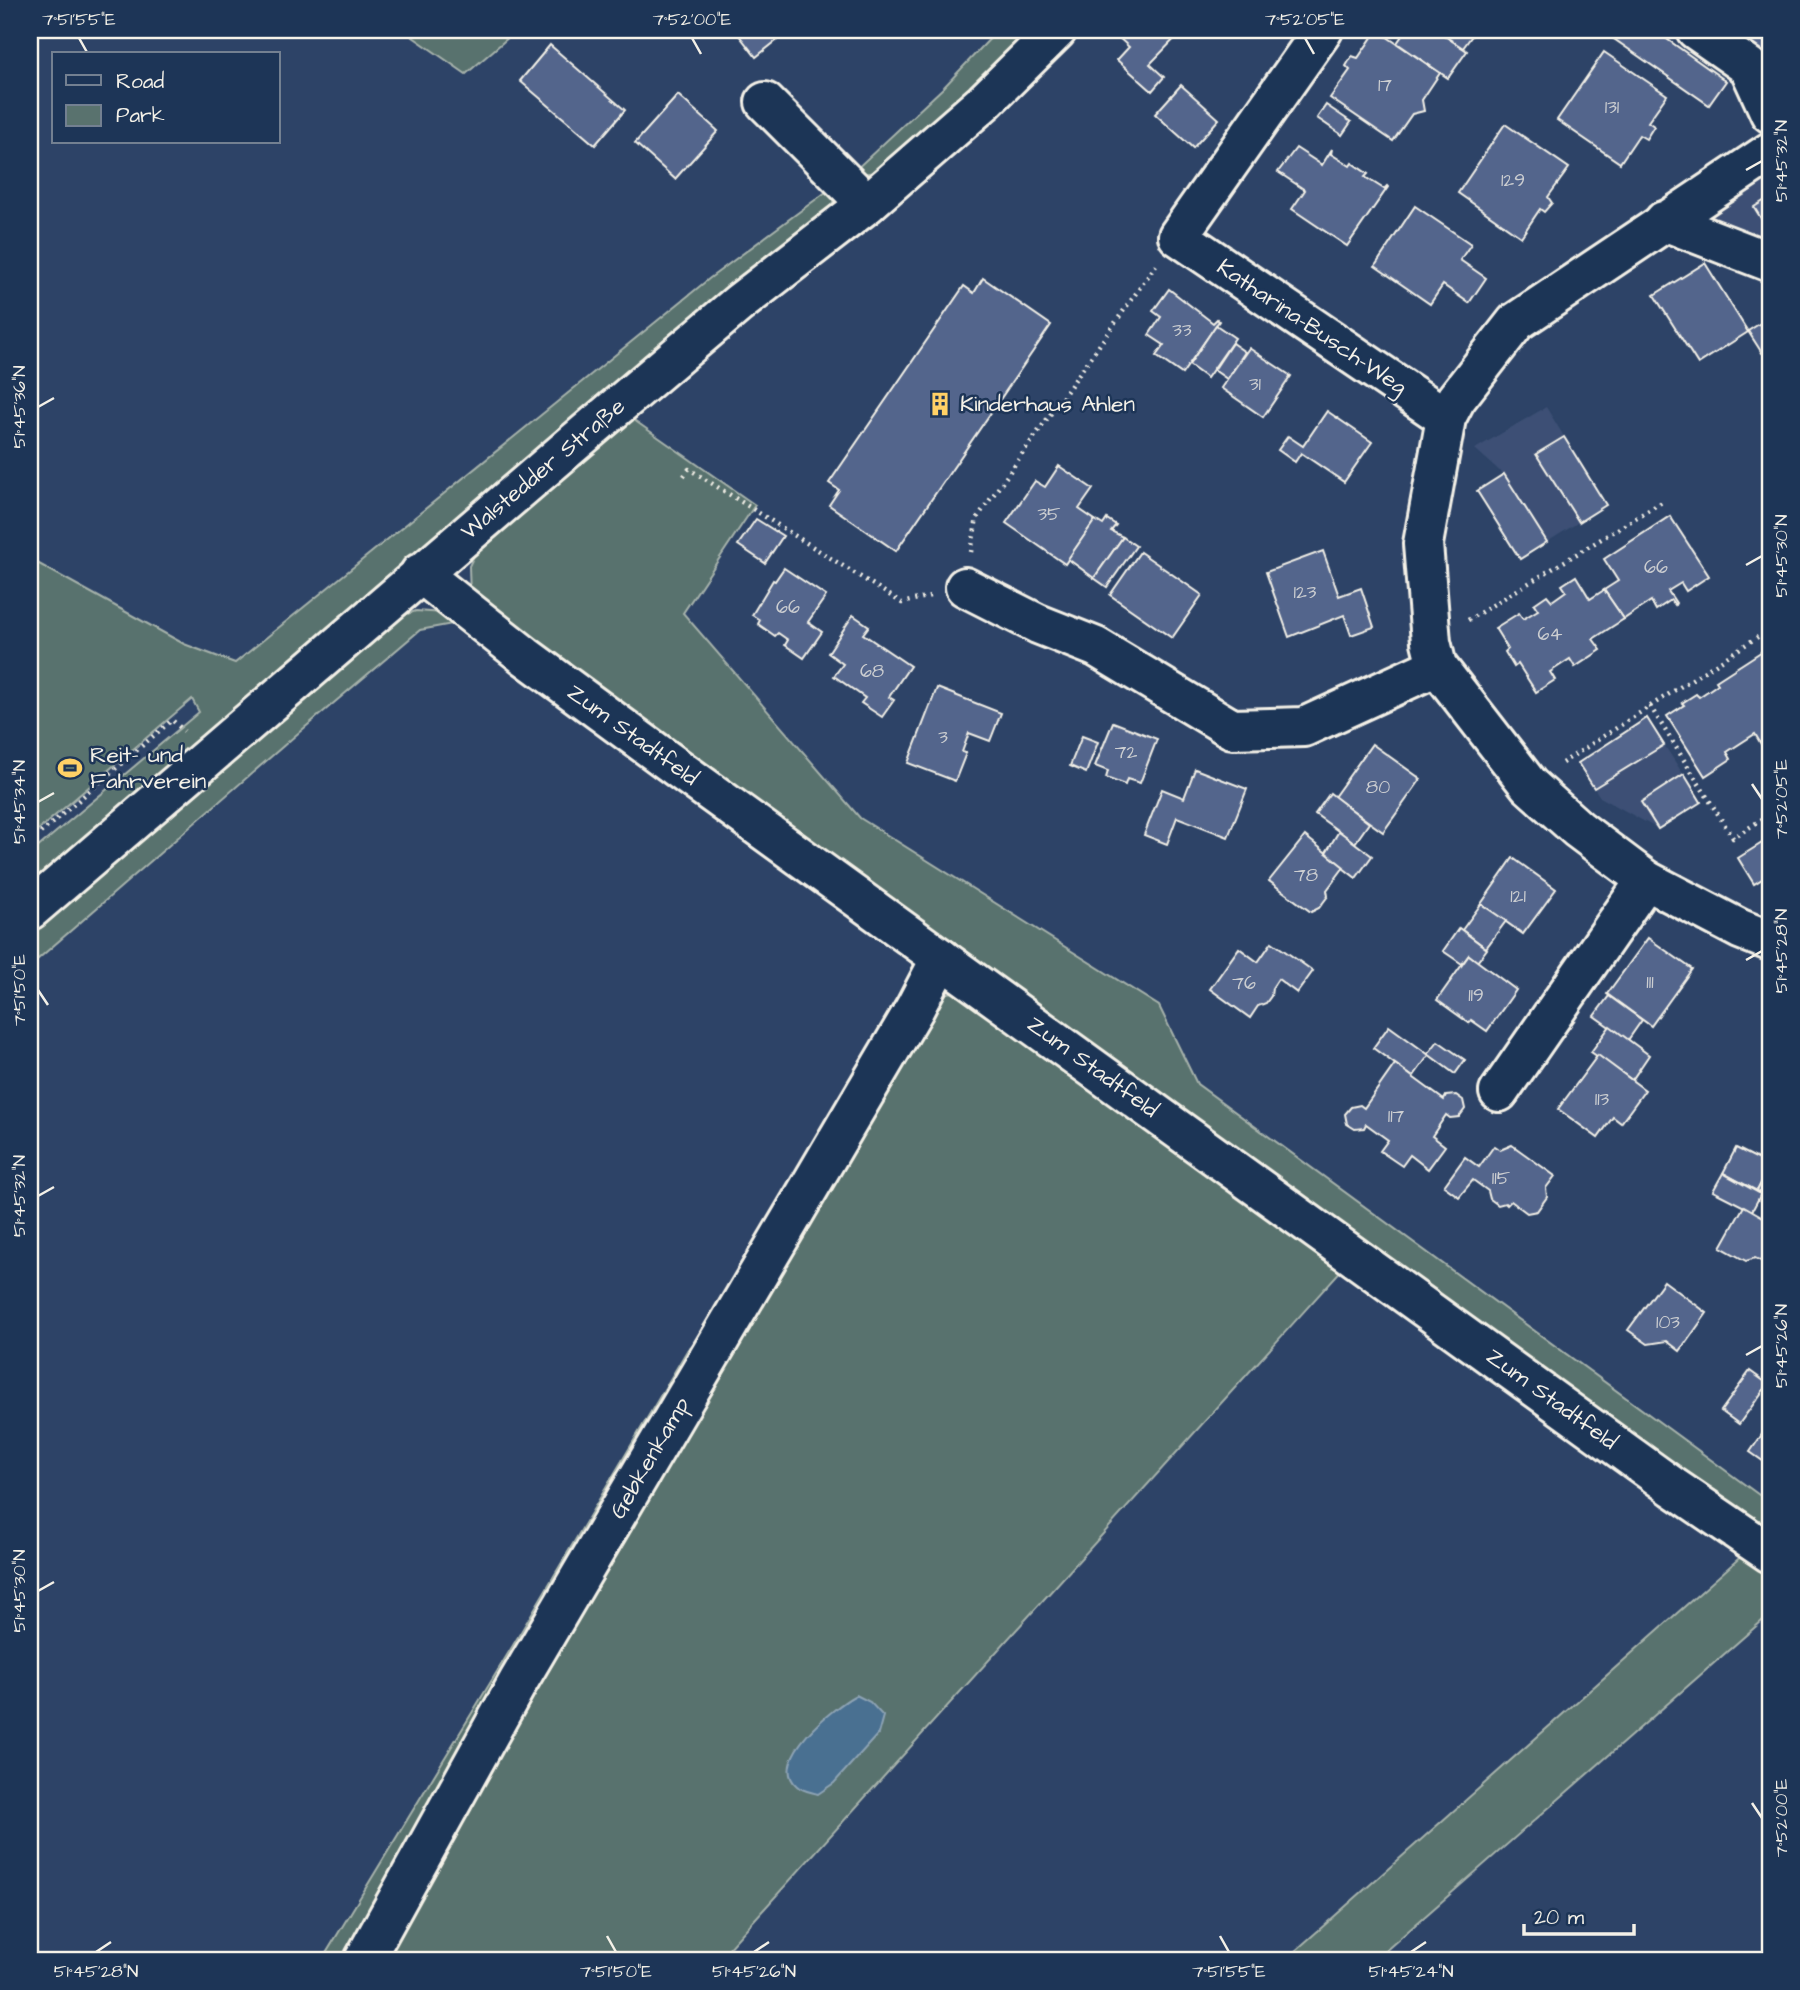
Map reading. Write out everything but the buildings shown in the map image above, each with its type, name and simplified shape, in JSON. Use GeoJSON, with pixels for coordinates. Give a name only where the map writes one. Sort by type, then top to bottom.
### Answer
{"type":"FeatureCollection","features":[{"type":"Feature","properties":{"kind":"street","name":"Walstedder Straße"},"geometry":{"type":"LineString","coordinates":[[30,910],[420,573],[739,303],[867,204],[984,102],[1057,30]]}},
{"type":"Feature","properties":{"kind":"street"},"geometry":{"type":"LineString","coordinates":[[1178,236],[1323,30]]}},
{"type":"Feature","properties":{"kind":"street"},"geometry":{"type":"LineString","coordinates":[[1696,30],[1749,67],[1770,113]]}},
{"type":"Feature","properties":{"kind":"street"},"geometry":{"type":"LineString","coordinates":[[765,102],[867,204]]}},
{"type":"Feature","properties":{"kind":"street"},"geometry":{"type":"LineString","coordinates":[[1770,152],[1516,322],[1456,399],[1446,418],[1423,544],[1434,654],[1529,785],[1578,829],[1646,880],[1770,942]]}},
{"type":"Feature","properties":{"kind":"street"},"geometry":{"type":"LineString","coordinates":[[1664,221],[1770,262]]}},
{"type":"Feature","properties":{"kind":"street","name":"Katharina-Busch-Weg"},"geometry":{"type":"LineString","coordinates":[[1178,236],[1446,418]]}},
{"type":"Feature","properties":{"kind":"street","name":"Zum Stadtfeld"},"geometry":{"type":"LineString","coordinates":[[420,573],[536,664],[1673,1487],[1770,1553]]}},
{"type":"Feature","properties":{"kind":"street"},"geometry":{"type":"LineString","coordinates":[[965,587],[1038,624],[1096,647],[1232,729],[1304,727],[1434,654]]}},
{"type":"Feature","properties":{"kind":"street"},"geometry":{"type":"LineString","coordinates":[[1499,1092],[1646,880]]}},
{"type":"Feature","properties":{"kind":"street","name":"Gebkenkamp"},"geometry":{"type":"LineString","coordinates":[[364,1960],[518,1682],[901,1032],[941,958]]}},
{"type":"Feature","properties":{"kind":"path"},"geometry":{"type":"LineString","coordinates":[[684,476],[689,469],[902,603],[965,587],[977,518],[1178,236]]}},
{"type":"Feature","properties":{"kind":"path"},"geometry":{"type":"LineString","coordinates":[[1434,654],[1662,502]]}},
{"type":"Feature","properties":{"kind":"path"},"geometry":{"type":"LineString","coordinates":[[1529,785],[1770,629]]}},
{"type":"Feature","properties":{"kind":"path"},"geometry":{"type":"LineString","coordinates":[[1650,706],[1733,838],[1770,814]]}},
{"type":"Feature","properties":{"kind":"path"},"geometry":{"type":"LineString","coordinates":[[30,842],[172,720]]}},
{"type":"Feature","properties":{"kind":"shaded area"},"geometry":{"type":"Polygon","coordinates":[[[1770,178],[1770,253],[1697,225],[1770,178]]]}},
{"type":"Feature","properties":{"kind":"shaded area"},"geometry":{"type":"Polygon","coordinates":[[[1546,407],[1606,505],[1520,559],[1477,491],[1503,474],[1475,449],[1546,407]]]}},
{"type":"Feature","properties":{"kind":"shaded area"},"geometry":{"type":"Polygon","coordinates":[[[1647,718],[1701,802],[1658,829],[1600,797],[1578,763],[1647,718]]]}},
{"type":"Feature","properties":{"kind":"shaded area"},"geometry":{"type":"Polygon","coordinates":[[[856,1695],[870,1702],[883,1716],[878,1734],[834,1783],[818,1794],[799,1788],[790,1775],[791,1762],[797,1749],[820,1722],[856,1695]]]}},
{"type":"Feature","properties":{"kind":"green space"},"geometry":{"type":"Polygon","coordinates":[[[403,30],[517,30],[466,74],[403,30]]]}},
{"type":"Feature","properties":{"kind":"green space"},"geometry":{"type":"Polygon","coordinates":[[[998,30],[1031,30],[960,102],[878,172],[853,172],[944,87],[998,30]]]}},
{"type":"Feature","properties":{"kind":"green space"},"geometry":{"type":"Polygon","coordinates":[[[834,186],[833,202],[829,210],[30,885],[30,854],[199,712],[192,699],[30,837],[30,559],[184,644],[235,663],[710,278],[834,186]]]}},
{"type":"Feature","properties":{"kind":"green space"},"geometry":{"type":"Polygon","coordinates":[[[631,418],[755,505],[683,613],[860,818],[1159,1006],[1197,1084],[1770,1503],[1770,1539],[470,597],[469,566],[480,543],[631,418]]]}},
{"type":"Feature","properties":{"kind":"green space"},"geometry":{"type":"Polygon","coordinates":[[[416,611],[444,613],[458,623],[420,630],[30,966],[30,931],[385,625],[416,611]]]}},
{"type":"Feature","properties":{"kind":"green space"},"geometry":{"type":"Polygon","coordinates":[[[963,991],[1345,1266],[718,1960],[376,1960],[925,1006],[946,993],[963,991]]]}},
{"type":"Feature","properties":{"kind":"green space"},"geometry":{"type":"Polygon","coordinates":[[[712,1330],[348,1960],[322,1960],[512,1647],[688,1349],[712,1330]]]}},
{"type":"Feature","properties":{"kind":"green space"},"geometry":{"type":"Polygon","coordinates":[[[1745,1553],[1770,1571],[1770,1614],[1375,1960],[1285,1960],[1745,1553]]]}},
{"type":"Feature","properties":{"kind":"place","name":"Kinderhaus Ahlen"},"geometry":{"type":"Point","coordinates":[940,404]}},
{"type":"Feature","properties":{"kind":"place","name":"Reit- und Fahrverein"},"geometry":{"type":"Point","coordinates":[70,768]}}]}
